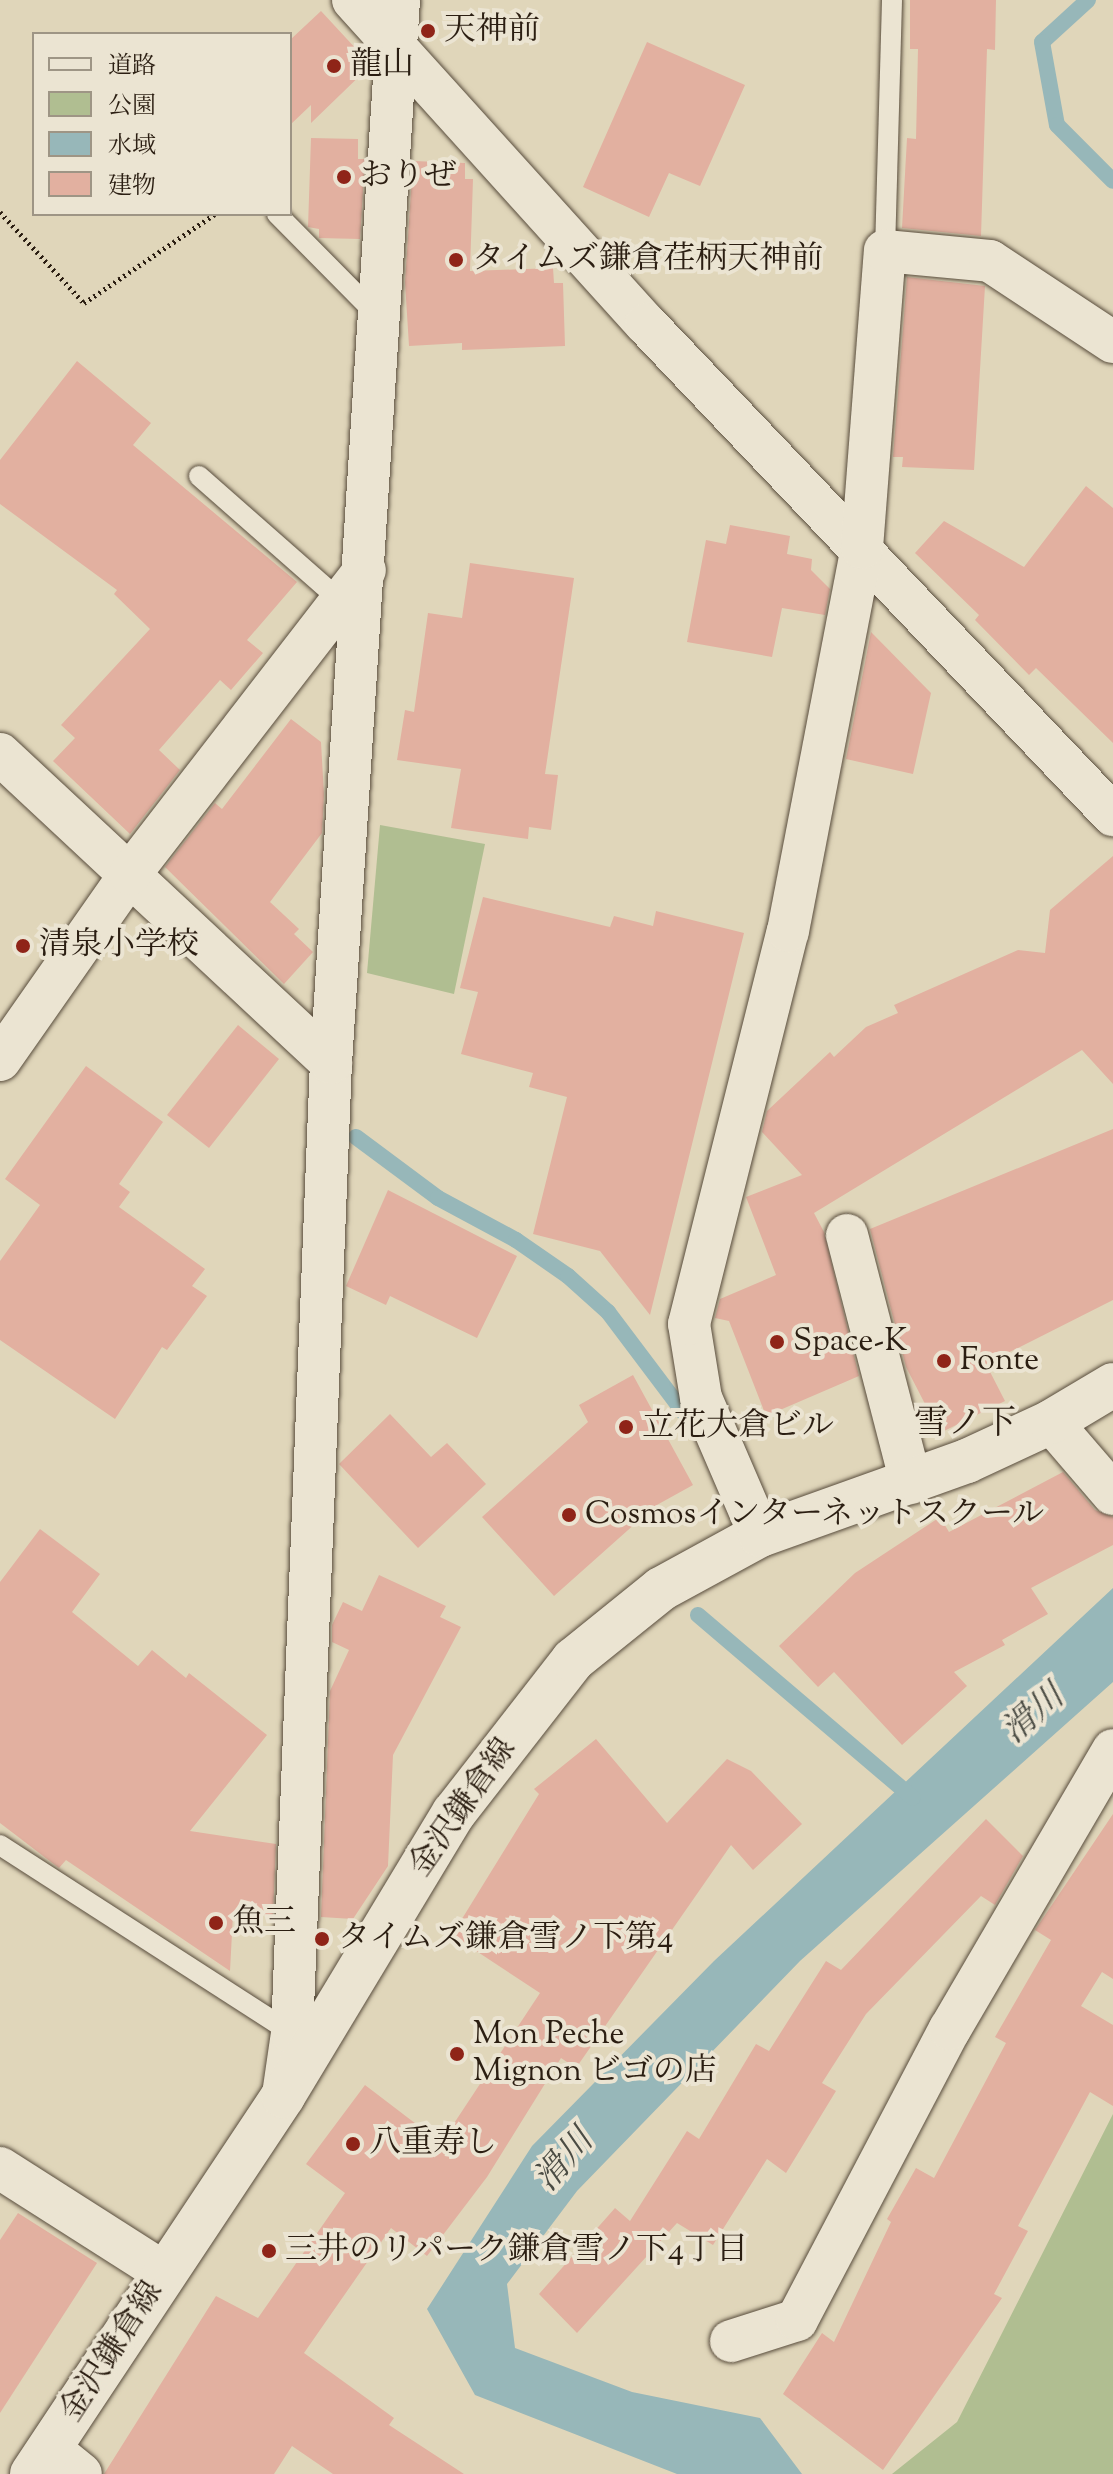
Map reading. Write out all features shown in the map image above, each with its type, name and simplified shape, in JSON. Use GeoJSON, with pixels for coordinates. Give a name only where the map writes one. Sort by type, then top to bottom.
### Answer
{"type":"FeatureCollection","features":[{"type":"Feature","properties":{"kind":"main road","name":"金沢鎌倉線"},"geometry":{"type":"LineString","coordinates":[[54,2465],[165,2273],[283,2096],[454,1813],[573,1660],[661,1589],[760,1535],[911,1483],[1051,1422],[1113,1385]]}},
{"type":"Feature","properties":{"kind":"street"},"geometry":{"type":"LineString","coordinates":[[353,0],[646,324],[1113,815]]}},
{"type":"Feature","properties":{"kind":"street"},"geometry":{"type":"LineString","coordinates":[[283,2096],[292,2033],[353,586],[380,318],[399,0]]}},
{"type":"Feature","properties":{"kind":"street"},"geometry":{"type":"LineString","coordinates":[[760,1535],[701,1398],[689,1324],[788,931],[862,548],[885,251],[990,261],[1113,342]]}},
{"type":"Feature","properties":{"kind":"street"},"geometry":{"type":"LineString","coordinates":[[0,1060],[130,874],[353,586]]}},
{"type":"Feature","properties":{"kind":"street"},"geometry":{"type":"LineString","coordinates":[[0,754],[331,1063]]}},
{"type":"Feature","properties":{"kind":"street"},"geometry":{"type":"LineString","coordinates":[[847,1235],[911,1483]]}},
{"type":"Feature","properties":{"kind":"street"},"geometry":{"type":"LineString","coordinates":[[1051,1422],[1113,1494]]}},
{"type":"Feature","properties":{"kind":"street"},"geometry":{"type":"LineString","coordinates":[[731,2341],[797,2320],[950,2029],[1113,1750]]}},
{"type":"Feature","properties":{"kind":"street"},"geometry":{"type":"LineString","coordinates":[[0,2168],[165,2273]]}},
{"type":"Feature","properties":{"kind":"lane"},"geometry":{"type":"LineString","coordinates":[[885,251],[892,0]]}},
{"type":"Feature","properties":{"kind":"lane"},"geometry":{"type":"LineString","coordinates":[[279,216],[380,318]]}},
{"type":"Feature","properties":{"kind":"lane"},"geometry":{"type":"LineString","coordinates":[[199,476],[353,586]]}},
{"type":"Feature","properties":{"kind":"lane"},"geometry":{"type":"LineString","coordinates":[[0,1845],[292,2033]]}},
{"type":"Feature","properties":{"kind":"path"},"geometry":{"type":"LineString","coordinates":[[0,212],[84,303],[212,216]]}},
{"type":"Feature","properties":{"kind":"green space"},"geometry":{"type":"Polygon","coordinates":[[[380,825],[485,844],[454,994],[367,973],[380,825]]]}},
{"type":"Feature","properties":{"kind":"green space"},"geometry":{"type":"Polygon","coordinates":[[[1113,2114],[1113,2474],[892,2474],[957,2422],[1113,2114]]]}},
{"type":"Feature","properties":{"kind":"water","name":"滑川"},"geometry":{"type":"Polygon","coordinates":[[[1113,1588],[1113,1682],[800,1961],[577,2191],[507,2284],[515,2348],[632,2392],[760,2418],[802,2474],[677,2474],[475,2395],[427,2309],[532,2146],[714,1961],[1113,1588]]]}},
{"type":"Feature","properties":{"kind":"building"},"geometry":{"type":"Polygon","coordinates":[[[910,0],[996,0],[995,50],[987,49],[981,236],[902,228],[907,138],[916,139],[918,49],[910,49],[910,0]]]}},
{"type":"Feature","properties":{"kind":"building"},"geometry":{"type":"Polygon","coordinates":[[[321,11],[371,65],[311,123],[311,105],[292,123],[292,38],[321,11]]]}},
{"type":"Feature","properties":{"kind":"building"},"geometry":{"type":"Polygon","coordinates":[[[647,42],[745,85],[700,186],[669,173],[649,217],[583,187],[647,42]]]}},
{"type":"Feature","properties":{"kind":"building"},"geometry":{"type":"Polygon","coordinates":[[[311,138],[358,139],[358,159],[365,159],[360,239],[319,238],[319,229],[308,227],[311,138]]]}},
{"type":"Feature","properties":{"kind":"building"},"geometry":{"type":"Polygon","coordinates":[[[413,161],[465,163],[465,179],[473,179],[470,271],[553,268],[554,283],[563,283],[565,346],[462,350],[462,343],[409,346],[405,282],[413,161]]]}},
{"type":"Feature","properties":{"kind":"building"},"geometry":{"type":"Polygon","coordinates":[[[907,277],[985,286],[974,470],[902,467],[903,457],[893,457],[907,277]]]}},
{"type":"Feature","properties":{"kind":"building"},"geometry":{"type":"Polygon","coordinates":[[[77,361],[151,423],[133,445],[297,582],[247,640],[263,653],[231,690],[220,680],[159,750],[180,770],[130,834],[53,761],[75,738],[61,725],[150,629],[114,594],[117,590],[0,504],[0,460],[77,361]]]}},
{"type":"Feature","properties":{"kind":"building"},"geometry":{"type":"Polygon","coordinates":[[[1086,486],[1113,508],[1113,743],[1036,668],[1029,675],[975,620],[979,615],[915,553],[944,521],[1024,567],[1086,486]]]}},
{"type":"Feature","properties":{"kind":"building"},"geometry":{"type":"Polygon","coordinates":[[[730,525],[790,536],[787,554],[812,559],[811,570],[830,589],[825,615],[782,608],[772,657],[687,642],[706,540],[726,544],[730,525]]]}},
{"type":"Feature","properties":{"kind":"building"},"geometry":{"type":"Polygon","coordinates":[[[470,563],[574,578],[545,774],[558,775],[551,830],[529,827],[528,839],[451,828],[461,769],[397,760],[405,710],[414,712],[428,613],[462,618],[470,563]]]}},
{"type":"Feature","properties":{"kind":"building"},"geometry":{"type":"Polygon","coordinates":[[[871,632],[931,693],[913,774],[846,759],[871,632]]]}},
{"type":"Feature","properties":{"kind":"building"},"geometry":{"type":"Polygon","coordinates":[[[291,719],[321,742],[324,795],[322,833],[270,902],[299,929],[294,934],[313,952],[284,984],[165,867],[215,803],[222,809],[291,719]]]}},
{"type":"Feature","properties":{"kind":"building"},"geometry":{"type":"Polygon","coordinates":[[[1113,856],[1113,1084],[1082,1050],[814,1213],[824,1232],[859,1376],[766,1416],[729,1321],[715,1318],[720,1299],[776,1275],[746,1197],[802,1175],[762,1132],[767,1111],[830,1052],[834,1057],[866,1027],[898,1013],[894,1005],[1018,950],[1045,953],[1050,910],[1113,856]]]}},
{"type":"Feature","properties":{"kind":"building"},"geometry":{"type":"Polygon","coordinates":[[[483,897],[610,927],[614,916],[653,926],[656,911],[744,933],[650,1315],[600,1251],[533,1234],[567,1097],[529,1087],[533,1073],[461,1054],[478,992],[460,988],[483,897]]]}},
{"type":"Feature","properties":{"kind":"building"},"geometry":{"type":"Polygon","coordinates":[[[238,1025],[279,1059],[209,1148],[167,1115],[238,1025]]]}},
{"type":"Feature","properties":{"kind":"building"},"geometry":{"type":"Polygon","coordinates":[[[86,1066],[163,1122],[119,1184],[130,1192],[119,1207],[205,1269],[192,1286],[207,1296],[167,1350],[162,1347],[115,1419],[0,1340],[0,1261],[40,1205],[5,1179],[86,1066]]]}},
{"type":"Feature","properties":{"kind":"building"},"geometry":{"type":"Polygon","coordinates":[[[1113,1129],[1113,1300],[986,1364],[1005,1401],[940,1433],[906,1367],[870,1229],[1113,1129]]]}},
{"type":"Feature","properties":{"kind":"building"},"geometry":{"type":"Polygon","coordinates":[[[388,1190],[517,1256],[477,1338],[390,1296],[386,1305],[346,1286],[388,1190]]]}},
{"type":"Feature","properties":{"kind":"building"},"geometry":{"type":"Polygon","coordinates":[[[633,1375],[693,1485],[655,1506],[554,1596],[482,1517],[588,1422],[579,1405],[633,1375]]]}},
{"type":"Feature","properties":{"kind":"building"},"geometry":{"type":"Polygon","coordinates":[[[390,1414],[431,1457],[447,1443],[486,1484],[418,1548],[339,1464],[390,1414]]]}},
{"type":"Feature","properties":{"kind":"building"},"geometry":{"type":"Polygon","coordinates":[[[1063,1472],[1095,1510],[1113,1517],[1113,1545],[1031,1588],[1048,1614],[1002,1640],[1005,1645],[954,1672],[967,1686],[902,1745],[834,1672],[818,1687],[779,1646],[855,1573],[940,1517],[949,1532],[1063,1472]]]}},
{"type":"Feature","properties":{"kind":"building"},"geometry":{"type":"Polygon","coordinates":[[[40,1529],[100,1574],[72,1612],[138,1666],[152,1650],[186,1678],[189,1673],[267,1735],[190,1831],[276,1844],[273,1915],[233,1914],[230,1971],[66,1860],[59,1868],[0,1823],[0,1582],[40,1529]]]}},
{"type":"Feature","properties":{"kind":"building"},"geometry":{"type":"Polygon","coordinates":[[[379,1575],[446,1606],[440,1617],[461,1627],[393,1755],[388,1866],[353,1919],[321,1917],[330,1691],[349,1650],[332,1642],[332,1625],[343,1602],[362,1611],[379,1575]]]}},
{"type":"Feature","properties":{"kind":"building"},"geometry":{"type":"Polygon","coordinates":[[[596,1739],[667,1823],[727,1759],[751,1771],[802,1824],[753,1870],[731,1845],[576,2068],[561,2058],[487,2177],[427,2256],[391,2228],[304,2353],[394,2418],[389,2425],[464,2474],[333,2474],[292,2446],[274,2474],[104,2474],[216,2296],[258,2318],[345,2193],[306,2164],[365,2085],[441,2143],[540,1993],[452,1935],[539,1794],[534,1789],[596,1739]]]}},
{"type":"Feature","properties":{"kind":"building"},"geometry":{"type":"Polygon","coordinates":[[[1113,1814],[1113,1979],[1102,1972],[1081,2006],[1113,2025],[1113,2106],[1090,2092],[1018,2226],[1028,2231],[994,2294],[1002,2298],[883,2470],[783,2394],[822,2333],[834,2342],[891,2222],[887,2219],[916,2168],[934,2178],[1006,2043],[995,2037],[1051,1940],[1035,1930],[1113,1814]]]}},
{"type":"Feature","properties":{"kind":"building"},"geometry":{"type":"Polygon","coordinates":[[[986,1819],[1023,1856],[995,1905],[981,1896],[866,2014],[822,2083],[836,2091],[786,2173],[767,2159],[713,2245],[677,2223],[577,2333],[539,2294],[615,2208],[630,2221],[687,2131],[699,2139],[756,2044],[769,2051],[826,1961],[841,1970],[986,1819]]]}},
{"type":"Feature","properties":{"kind":"building"},"geometry":{"type":"Polygon","coordinates":[[[18,2213],[97,2263],[0,2413],[0,2240],[18,2213]]]}},
{"type":"Feature","properties":{"kind":"waterway"},"geometry":{"type":"LineString","coordinates":[[1088,0],[1042,42],[1057,125],[1113,181]]}},
{"type":"Feature","properties":{"kind":"waterway"},"geometry":{"type":"LineString","coordinates":[[356,1137],[438,1198],[516,1240],[568,1276],[608,1312],[691,1422]]}},
{"type":"Feature","properties":{"kind":"waterway"},"geometry":{"type":"LineString","coordinates":[[698,1615],[913,1798]]}},
{"type":"Feature","properties":{"kind":"place","name":"天神前"},"geometry":{"type":"Point","coordinates":[428,31]}},
{"type":"Feature","properties":{"kind":"place","name":"龍山"},"geometry":{"type":"Point","coordinates":[334,66]}},
{"type":"Feature","properties":{"kind":"place","name":"おりぜ"},"geometry":{"type":"Point","coordinates":[344,177]}},
{"type":"Feature","properties":{"kind":"place","name":"タイムズ鎌倉荏柄天神前"},"geometry":{"type":"Point","coordinates":[456,260]}},
{"type":"Feature","properties":{"kind":"place","name":"清泉小学校"},"geometry":{"type":"Point","coordinates":[23,946]}},
{"type":"Feature","properties":{"kind":"place","name":"Space-K"},"geometry":{"type":"Point","coordinates":[777,1342]}},
{"type":"Feature","properties":{"kind":"place","name":"Fonte"},"geometry":{"type":"Point","coordinates":[944,1361]}},
{"type":"Feature","properties":{"kind":"place","name":"立花大倉ビル"},"geometry":{"type":"Point","coordinates":[626,1427]}},
{"type":"Feature","properties":{"kind":"place","name":"Cosmosインターネットスクール"},"geometry":{"type":"Point","coordinates":[569,1515]}},
{"type":"Feature","properties":{"kind":"place","name":"魚三"},"geometry":{"type":"Point","coordinates":[216,1923]}},
{"type":"Feature","properties":{"kind":"place","name":"タイムズ鎌倉雪ノ下第4"},"geometry":{"type":"Point","coordinates":[322,1939]}},
{"type":"Feature","properties":{"kind":"place","name":"Mon Peche Mignon ビゴの店"},"geometry":{"type":"Point","coordinates":[457,2054]}},
{"type":"Feature","properties":{"kind":"place","name":"八重寿し"},"geometry":{"type":"Point","coordinates":[353,2144]}},
{"type":"Feature","properties":{"kind":"place","name":"三井のリパーク鎌倉雪ノ下4丁目"},"geometry":{"type":"Point","coordinates":[269,2251]}},
{"type":"Feature","properties":{"kind":"district","name":"雪ノ下"},"geometry":{"type":"Point","coordinates":[965,1425]}}]}
